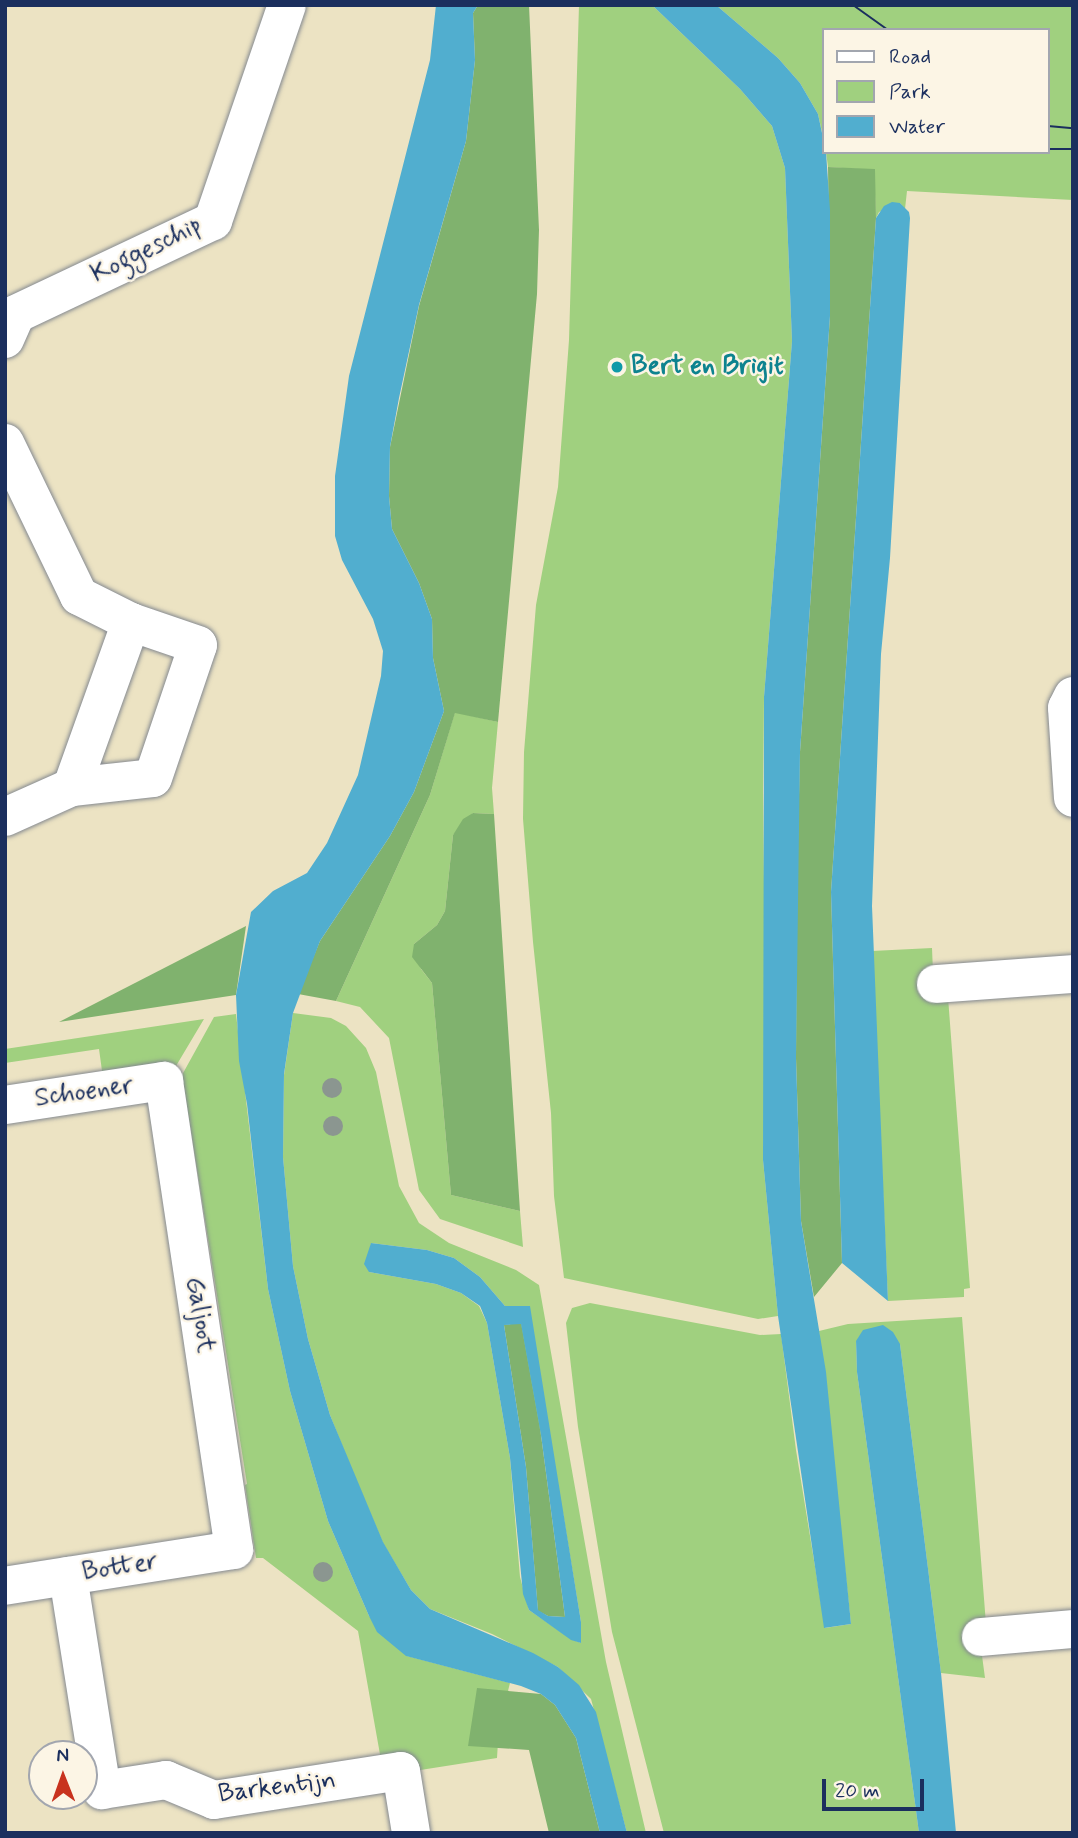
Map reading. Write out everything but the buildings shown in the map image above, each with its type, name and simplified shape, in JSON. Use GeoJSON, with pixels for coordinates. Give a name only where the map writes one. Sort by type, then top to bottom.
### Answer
{"type":"FeatureCollection","features":[{"type":"Feature","properties":{"kind":"street","name":"Koggeschip"},"geometry":{"type":"LineString","coordinates":[[5,339],[16,314],[213,221],[287,5]]}},
{"type":"Feature","properties":{"kind":"street"},"geometry":{"type":"LineString","coordinates":[[5,443],[79,596],[131,622],[198,645],[153,778],[72,787],[5,817]]}},
{"type":"Feature","properties":{"kind":"street"},"geometry":{"type":"LineString","coordinates":[[72,787],[131,622]]}},
{"type":"Feature","properties":{"kind":"street"},"geometry":{"type":"LineString","coordinates":[[1073,696],[1067,708],[1073,798]]}},
{"type":"Feature","properties":{"kind":"street"},"geometry":{"type":"LineString","coordinates":[[936,984],[1073,974]]}},
{"type":"Feature","properties":{"kind":"street","name":"Schoener"},"geometry":{"type":"LineString","coordinates":[[5,1105],[163,1081]]}},
{"type":"Feature","properties":{"kind":"street","name":"Galjoot"},"geometry":{"type":"LineString","coordinates":[[163,1081],[234,1550]]}},
{"type":"Feature","properties":{"kind":"street","name":"Botter"},"geometry":{"type":"LineString","coordinates":[[5,1586],[234,1550]]}},
{"type":"Feature","properties":{"kind":"street","name":"Barkentijn"},"geometry":{"type":"LineString","coordinates":[[68,1576],[102,1790],[166,1780],[214,1800],[401,1770],[411,1833]]}},
{"type":"Feature","properties":{"kind":"street"},"geometry":{"type":"LineString","coordinates":[[981,1637],[1073,1629]]}},
{"type":"Feature","properties":{"kind":"green space"},"geometry":{"type":"Polygon","coordinates":[[[478,5],[529,5],[539,230],[537,294],[498,722],[455,713],[430,795],[336,1001],[298,994],[320,941],[390,836],[414,792],[444,711],[433,658],[432,619],[419,583],[392,529],[389,496],[390,447],[419,306],[466,141],[475,60],[473,13],[478,5]]]}},
{"type":"Feature","properties":{"kind":"green space"},"geometry":{"type":"Polygon","coordinates":[[[579,5],[652,5],[740,89],[772,126],[785,168],[792,341],[764,697],[763,791],[766,1066],[763,1160],[778,1316],[758,1319],[564,1278],[554,1196],[551,1113],[523,819],[524,752],[536,605],[558,487],[569,340],[579,5]]]}},
{"type":"Feature","properties":{"kind":"green space"},"geometry":{"type":"Polygon","coordinates":[[[716,5],[1073,5],[1073,200],[907,191],[905,209],[900,203],[879,212],[876,218],[874,170],[828,167],[826,154],[1050,154],[1050,28],[822,28],[822,132],[818,114],[800,83],[778,58],[716,5]]]}},
{"type":"Feature","properties":{"kind":"green space"},"geometry":{"type":"Polygon","coordinates":[[[828,167],[875,169],[876,218],[831,892],[842,1263],[814,1297],[801,1221],[796,1058],[797,883],[800,752],[830,316],[828,167]]]}},
{"type":"Feature","properties":{"kind":"green space"},"geometry":{"type":"Polygon","coordinates":[[[455,712],[498,722],[492,788],[494,814],[473,813],[453,835],[445,911],[437,925],[414,944],[421,969],[432,983],[451,1195],[520,1211],[523,1247],[440,1219],[419,1190],[389,1038],[360,1007],[336,1001],[430,795],[455,712]]]}},
{"type":"Feature","properties":{"kind":"green space"},"geometry":{"type":"Polygon","coordinates":[[[473,813],[494,814],[520,1211],[451,1195],[432,983],[412,957],[414,944],[437,925],[445,911],[453,835],[463,819],[473,813]]]}},
{"type":"Feature","properties":{"kind":"green space"},"geometry":{"type":"Polygon","coordinates":[[[246,926],[236,995],[59,1022],[246,926]]]}},
{"type":"Feature","properties":{"kind":"green space"},"geometry":{"type":"Polygon","coordinates":[[[932,948],[934,997],[948,997],[970,1288],[964,1289],[964,1297],[888,1301],[872,951],[932,948]]]}},
{"type":"Feature","properties":{"kind":"green space"},"geometry":{"type":"Polygon","coordinates":[[[293,1013],[331,1018],[346,1026],[366,1048],[376,1072],[399,1186],[419,1223],[449,1243],[516,1270],[539,1285],[606,1662],[646,1833],[627,1833],[591,1699],[558,1667],[492,1634],[430,1609],[411,1590],[383,1543],[330,1415],[308,1339],[293,1266],[283,1157],[284,1075],[293,1013]],[[371,1243],[369,1272],[436,1284],[461,1293],[479,1306],[487,1323],[510,1458],[520,1577],[529,1610],[581,1643],[581,1622],[563,1513],[505,1306],[480,1277],[454,1258],[427,1250],[371,1243]]]}},
{"type":"Feature","properties":{"kind":"green space"},"geometry":{"type":"Polygon","coordinates":[[[236,1014],[268,1289],[290,1391],[328,1521],[369,1616],[407,1656],[510,1683],[499,1726],[497,1758],[414,1771],[381,1760],[358,1631],[263,1558],[256,1558],[245,1485],[247,1484],[182,1075],[214,1017],[236,1014]]]}},
{"type":"Feature","properties":{"kind":"green space"},"geometry":{"type":"Polygon","coordinates":[[[204,1019],[176,1066],[103,1078],[99,1049],[5,1063],[5,1049],[204,1019]]]}},
{"type":"Feature","properties":{"kind":"green space"},"geometry":{"type":"Polygon","coordinates":[[[590,1303],[760,1335],[781,1334],[796,1450],[825,1628],[851,1624],[819,1331],[848,1324],[962,1317],[986,1624],[981,1648],[985,1678],[941,1673],[900,1344],[856,1341],[857,1372],[919,1833],[664,1833],[612,1632],[578,1427],[566,1323],[572,1308],[590,1303]]]}},
{"type":"Feature","properties":{"kind":"green space"},"geometry":{"type":"Polygon","coordinates":[[[521,1323],[541,1435],[565,1617],[548,1616],[538,1611],[526,1467],[504,1325],[521,1323]]]}},
{"type":"Feature","properties":{"kind":"green space"},"geometry":{"type":"Polygon","coordinates":[[[477,1688],[541,1694],[555,1705],[576,1738],[600,1833],[549,1833],[529,1750],[468,1746],[477,1688]]]}},
{"type":"Feature","properties":{"kind":"water"},"geometry":{"type":"Polygon","coordinates":[[[436,5],[478,5],[473,13],[475,60],[466,141],[419,305],[399,398],[390,447],[389,496],[392,529],[419,583],[432,619],[433,658],[444,711],[414,792],[390,836],[320,941],[293,1013],[284,1074],[283,1157],[293,1266],[308,1339],[330,1415],[383,1542],[411,1590],[430,1609],[533,1653],[558,1667],[579,1685],[596,1712],[627,1833],[600,1833],[576,1738],[555,1705],[541,1694],[521,1686],[406,1656],[377,1632],[328,1521],[290,1391],[268,1289],[247,1104],[239,1061],[236,995],[251,912],[273,891],[307,873],[327,843],[358,775],[381,676],[383,651],[373,619],[342,560],[335,536],[335,476],[349,376],[430,60],[436,5]]]}},
{"type":"Feature","properties":{"kind":"water"},"geometry":{"type":"Polygon","coordinates":[[[652,5],[716,5],[778,58],[800,83],[818,114],[822,154],[826,154],[830,210],[830,316],[800,752],[796,1058],[801,1221],[826,1372],[851,1624],[824,1628],[778,1316],[763,1160],[764,697],[792,341],[785,168],[772,126],[740,89],[652,5]]]}},
{"type":"Feature","properties":{"kind":"water"},"geometry":{"type":"Polygon","coordinates":[[[892,202],[900,203],[909,212],[910,218],[890,558],[881,654],[872,906],[888,1301],[842,1263],[831,892],[876,218],[884,206],[892,202]]]}},
{"type":"Feature","properties":{"kind":"water"},"geometry":{"type":"Polygon","coordinates":[[[371,1243],[427,1250],[454,1258],[480,1277],[505,1306],[530,1306],[581,1622],[581,1643],[571,1640],[529,1610],[523,1594],[510,1458],[487,1323],[480,1306],[461,1293],[436,1284],[369,1272],[364,1264],[371,1243]],[[521,1324],[504,1325],[526,1467],[538,1610],[548,1616],[565,1617],[541,1435],[521,1324]]]}},
{"type":"Feature","properties":{"kind":"water"},"geometry":{"type":"Polygon","coordinates":[[[883,1325],[893,1332],[900,1344],[941,1673],[956,1833],[919,1833],[857,1372],[856,1341],[863,1330],[883,1325]]]}},
{"type":"Feature","properties":{"kind":"tram line"},"geometry":{"type":"LineString","coordinates":[[853,5],[885,28]]}},
{"type":"Feature","properties":{"kind":"tram line"},"geometry":{"type":"LineString","coordinates":[[1050,126],[1073,128]]}},
{"type":"Feature","properties":{"kind":"tram line"},"geometry":{"type":"LineString","coordinates":[[1050,149],[1073,149]]}},
{"type":"Feature","properties":{"kind":"place","name":"Bert en Brigit"},"geometry":{"type":"Point","coordinates":[617,367]}}]}
